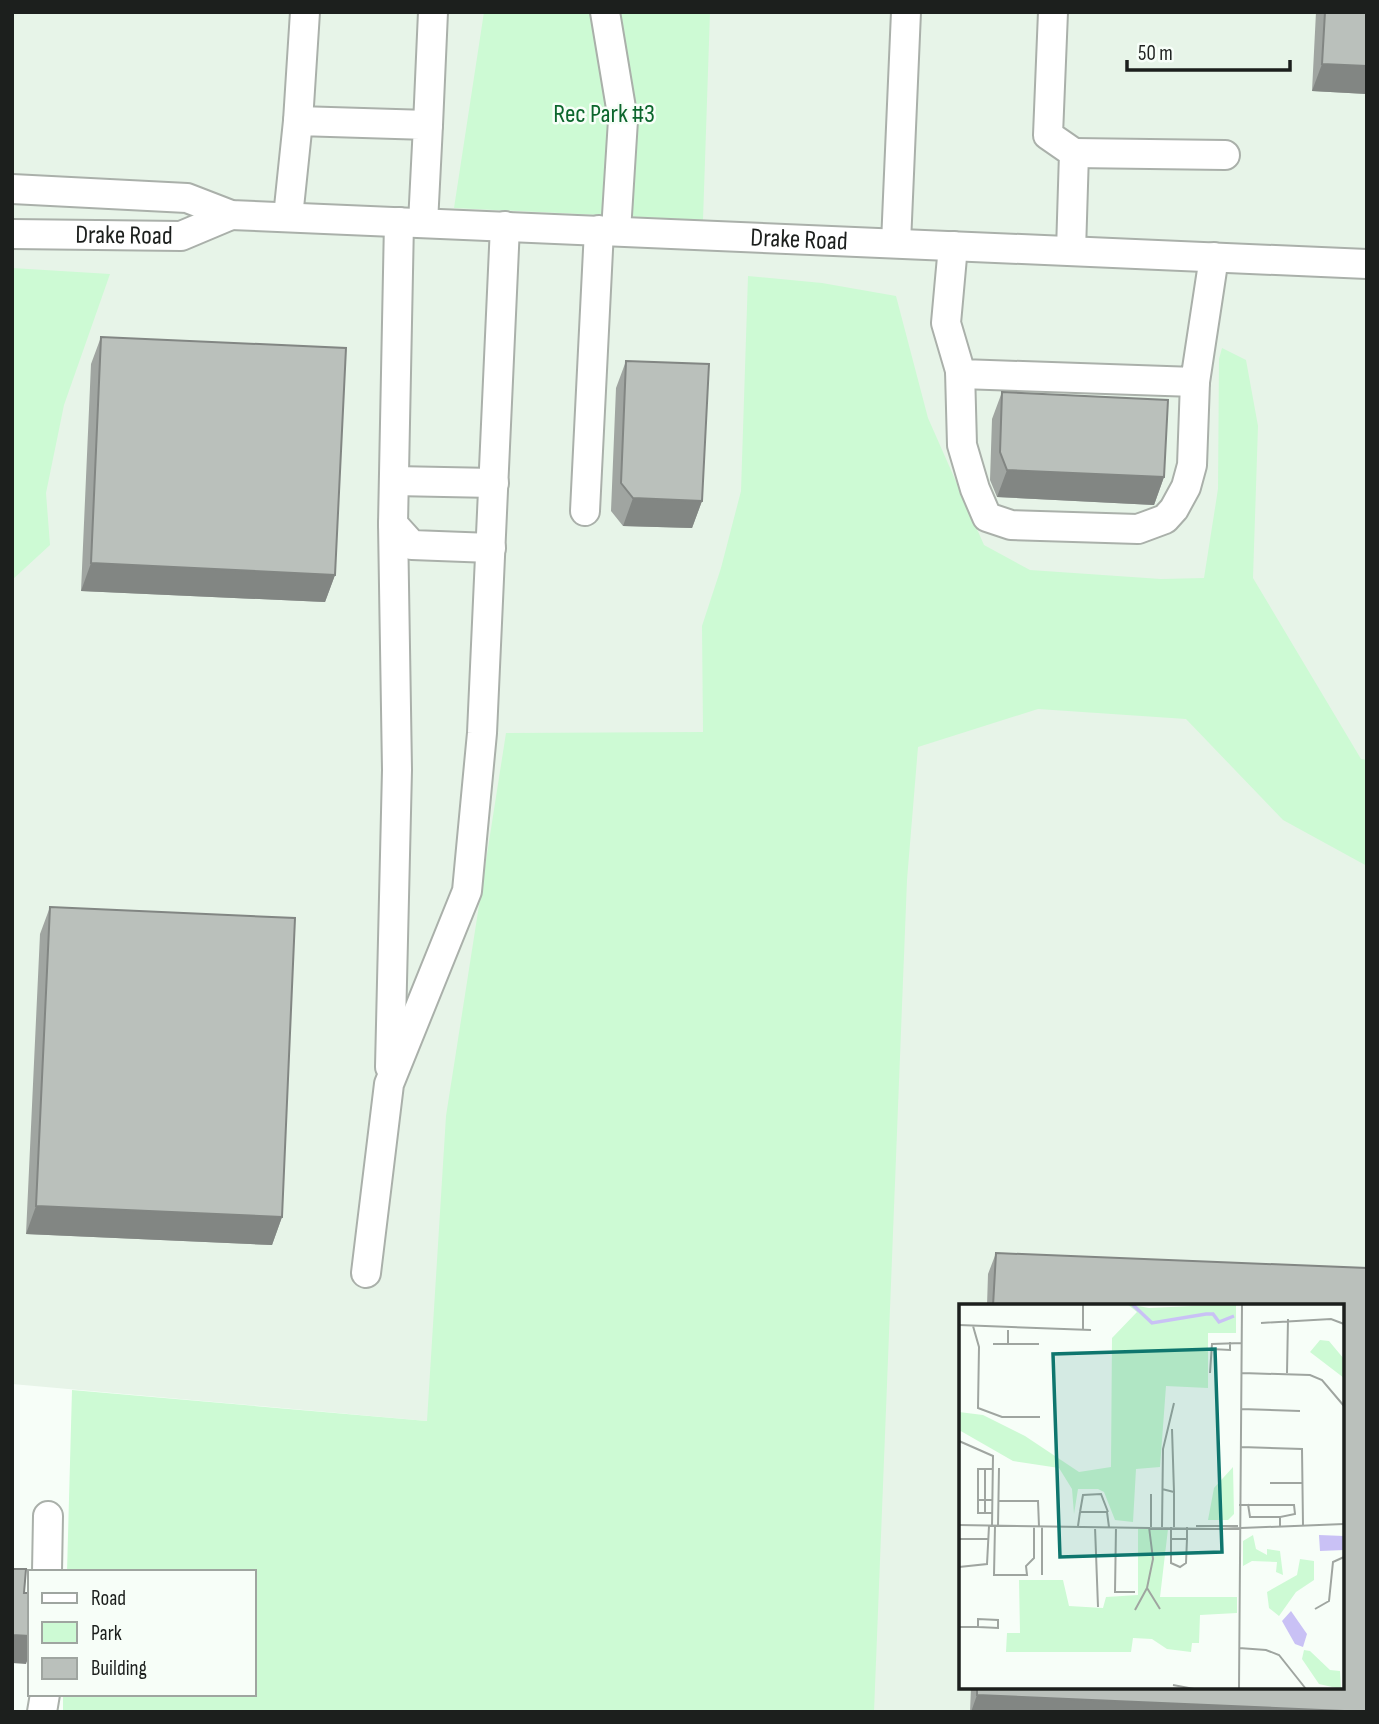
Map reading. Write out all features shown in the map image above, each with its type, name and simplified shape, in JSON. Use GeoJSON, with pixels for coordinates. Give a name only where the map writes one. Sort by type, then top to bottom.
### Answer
{"type":"FeatureCollection","features":[{"type":"Feature","properties":{"kind":"street"},"geometry":{"type":"LineString","coordinates":[[288,217],[305,12]]}},
{"type":"Feature","properties":{"kind":"street"},"geometry":{"type":"LineString","coordinates":[[366,1273],[389,1084],[397,770],[394,481],[411,222],[428,125],[433,12]]}},
{"type":"Feature","properties":{"kind":"street"},"geometry":{"type":"LineString","coordinates":[[585,511],[607,231],[623,120],[605,12]]}},
{"type":"Feature","properties":{"kind":"street"},"geometry":{"type":"LineString","coordinates":[[896,243],[906,12]]}},
{"type":"Feature","properties":{"kind":"street"},"geometry":{"type":"LineString","coordinates":[[1053,12],[1048,135],[1074,153],[1225,155]]}},
{"type":"Feature","properties":{"kind":"street"},"geometry":{"type":"LineString","coordinates":[[298,121],[428,125]]}},
{"type":"Feature","properties":{"kind":"street"},"geometry":{"type":"LineString","coordinates":[[1071,251],[1074,153]]}},
{"type":"Feature","properties":{"kind":"street","name":"Drake Road"},"geometry":{"type":"LineString","coordinates":[[12,189],[187,198],[231,215],[1367,264]]}},
{"type":"Feature","properties":{"kind":"street","name":"Drake Road"},"geometry":{"type":"LineString","coordinates":[[12,234],[181,236],[231,215]]}},
{"type":"Feature","properties":{"kind":"street"},"geometry":{"type":"LineString","coordinates":[[389,1084],[467,891],[482,733],[505,226]]}},
{"type":"Feature","properties":{"kind":"street"},"geometry":{"type":"LineString","coordinates":[[953,246],[946,323],[960,371],[962,445],[975,489],[987,517],[1011,525],[1138,529],[1165,519],[1174,509],[1186,486],[1192,465],[1195,382],[1214,257]]}},
{"type":"Feature","properties":{"kind":"street"},"geometry":{"type":"LineString","coordinates":[[960,371],[961,374],[1195,382]]}},
{"type":"Feature","properties":{"kind":"street"},"geometry":{"type":"LineString","coordinates":[[394,481],[494,483]]}},
{"type":"Feature","properties":{"kind":"street"},"geometry":{"type":"LineString","coordinates":[[393,524],[411,545],[491,548]]}},
{"type":"Feature","properties":{"kind":"street"},"geometry":{"type":"LineString","coordinates":[[47,1570],[48,1516]]}},
{"type":"Feature","properties":{"kind":"shaded area"},"geometry":{"type":"Polygon","coordinates":[[[12,12],[1367,12],[1367,1712],[409,1712],[427,1421],[12,1384],[12,12]]]}},
{"type":"Feature","properties":{"kind":"green space","name":"Rec Park #3"},"geometry":{"type":"Polygon","coordinates":[[[484,12],[710,12],[703,220],[454,208],[484,12]]]}},
{"type":"Feature","properties":{"kind":"green space"},"geometry":{"type":"Polygon","coordinates":[[[12,268],[110,274],[64,405],[46,493],[50,545],[12,580],[12,268]]]}},
{"type":"Feature","properties":{"kind":"green space"},"geometry":{"type":"Polygon","coordinates":[[[748,276],[822,283],[896,296],[928,418],[984,545],[1030,570],[1161,579],[1204,578],[1218,489],[1219,359],[1222,348],[1246,360],[1258,426],[1253,578],[1361,759],[1367,760],[1367,866],[1283,820],[1186,719],[1038,709],[918,747],[907,880],[874,1712],[63,1712],[63,1696],[256,1696],[256,1570],[67,1570],[72,1390],[427,1421],[446,1116],[506,733],[703,732],[702,626],[721,568],[741,491],[748,276]]]}},
{"type":"Feature","properties":{"kind":"building"},"geometry":{"type":"Polygon","coordinates":[[[1325,12],[1367,12],[1367,66],[1322,64],[1325,12]]]}},
{"type":"Feature","properties":{"kind":"building"},"geometry":{"type":"Polygon","coordinates":[[[101,337],[346,348],[335,575],[91,563],[101,337]]]}},
{"type":"Feature","properties":{"kind":"building"},"geometry":{"type":"Polygon","coordinates":[[[626,361],[709,364],[702,501],[633,498],[621,483],[626,361]]]}},
{"type":"Feature","properties":{"kind":"building"},"geometry":{"type":"Polygon","coordinates":[[[1002,392],[1168,400],[1164,477],[1007,470],[1000,452],[1002,392]]]}},
{"type":"Feature","properties":{"kind":"building"},"geometry":{"type":"Polygon","coordinates":[[[50,907],[295,918],[282,1217],[36,1206],[50,907]]]}},
{"type":"Feature","properties":{"kind":"building"},"geometry":{"type":"Polygon","coordinates":[[[996,1253],[1367,1268],[1367,1712],[977,1695],[977,1689],[1344,1689],[1344,1304],[993,1304],[996,1253]]]}},
{"type":"Feature","properties":{"kind":"building"},"geometry":{"type":"Polygon","coordinates":[[[12,1569],[26,1569],[24,1593],[28,1593],[28,1636],[12,1635],[12,1569]]]}}]}
